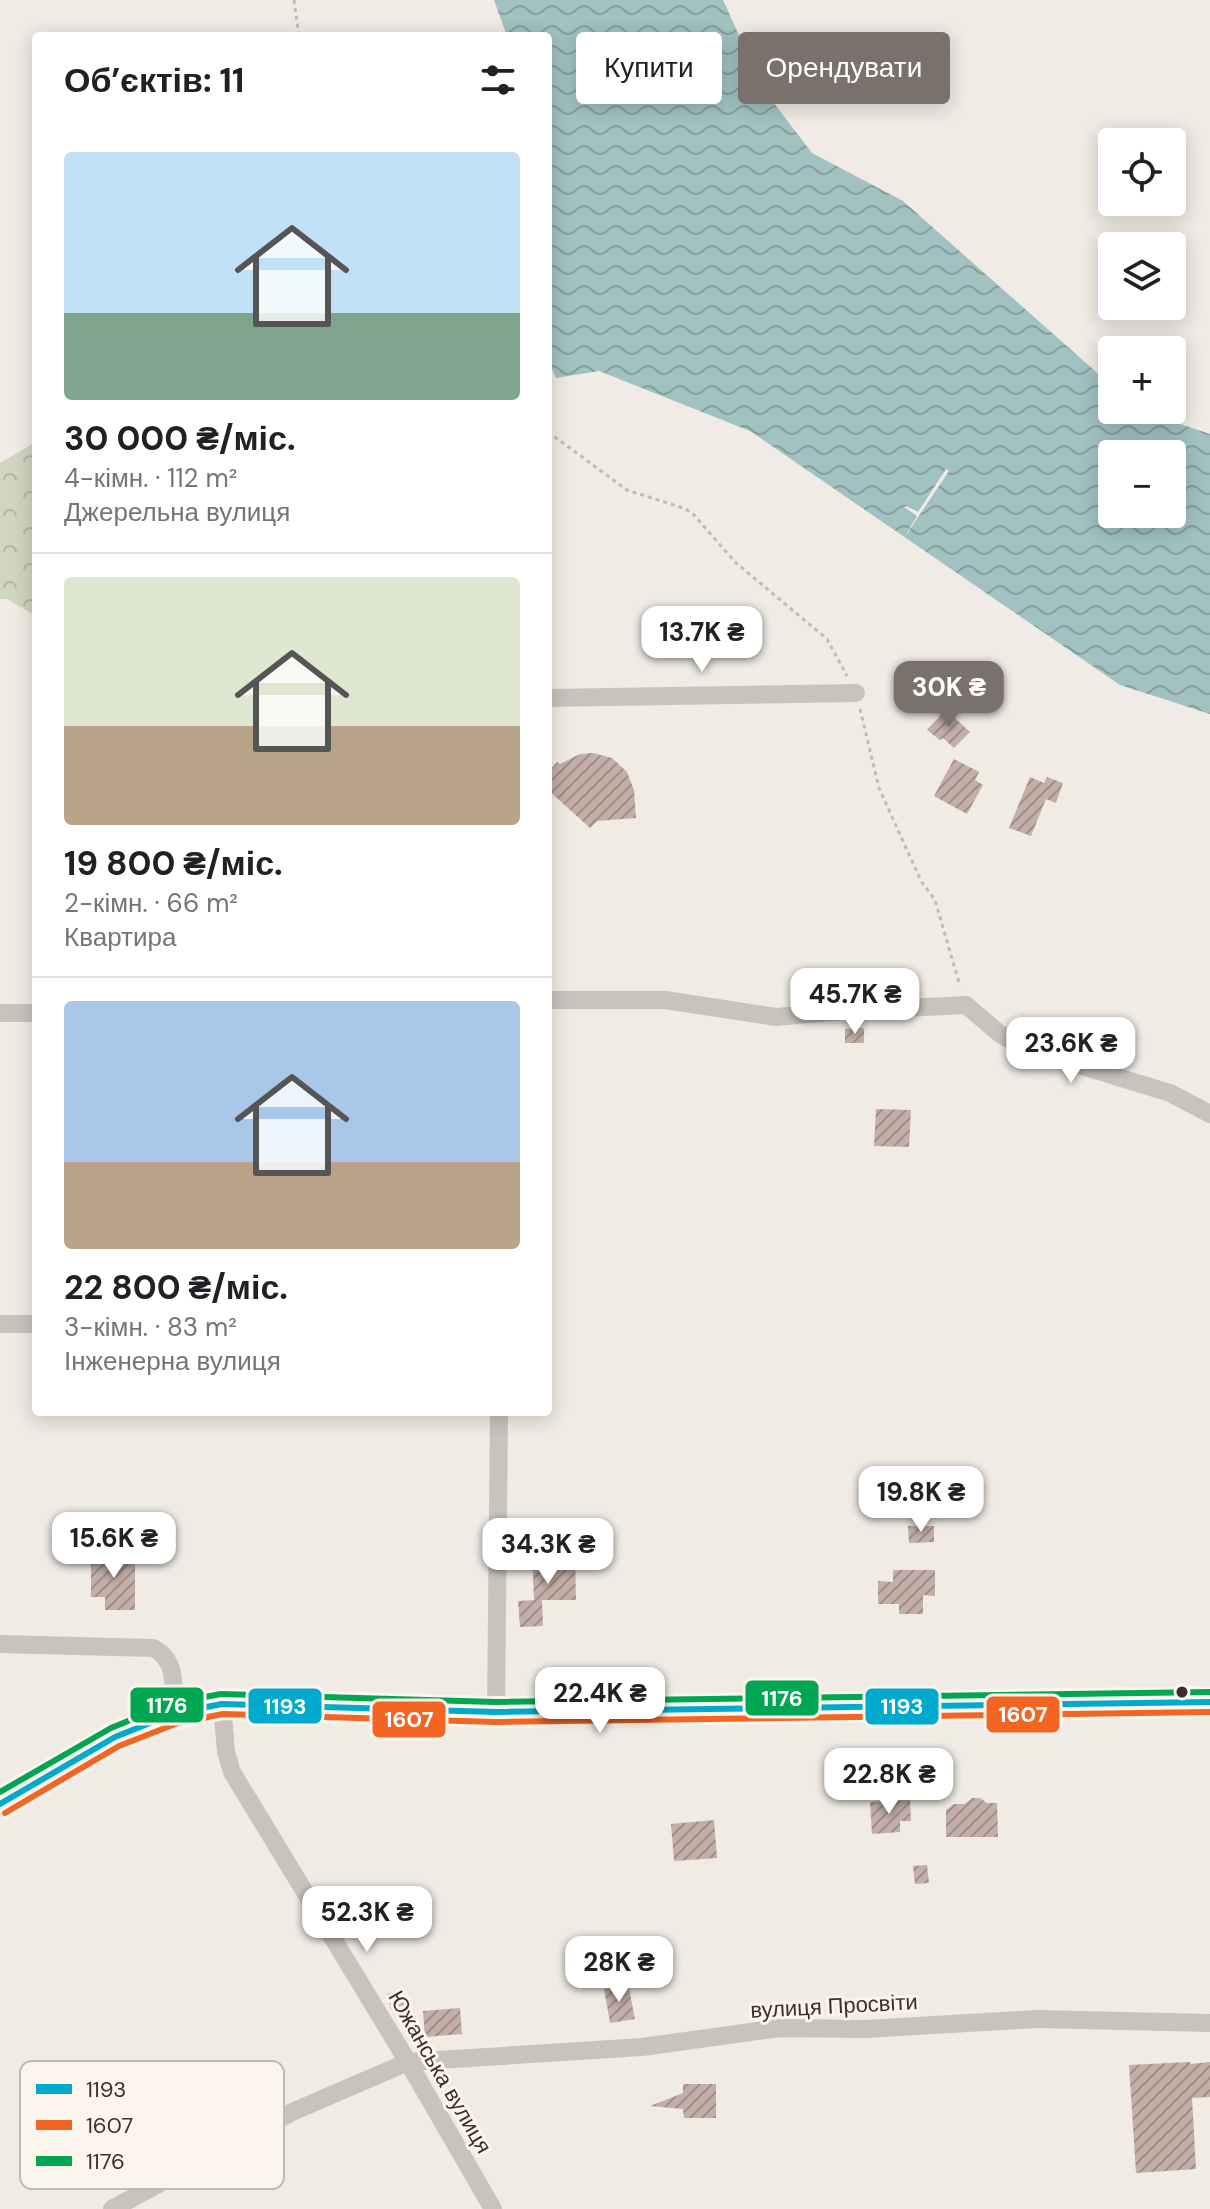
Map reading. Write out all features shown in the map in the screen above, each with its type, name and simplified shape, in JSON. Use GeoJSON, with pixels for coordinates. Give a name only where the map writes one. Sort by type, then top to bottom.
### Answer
{"type":"FeatureCollection","features":[{"type":"Feature","properties":{"kind":"street"},"geometry":{"type":"LineString","coordinates":[[552,698],[856,693]]}},
{"type":"Feature","properties":{"kind":"street"},"geometry":{"type":"LineString","coordinates":[[552,1000],[665,1000],[776,1017],[966,1005],[1000,1034],[1026,1049],[1170,1093],[1210,1114]]}},
{"type":"Feature","properties":{"kind":"street"},"geometry":{"type":"LineString","coordinates":[[0,1013],[32,1013]]}},
{"type":"Feature","properties":{"kind":"street"},"geometry":{"type":"LineString","coordinates":[[0,1324],[32,1324]]}},
{"type":"Feature","properties":{"kind":"street"},"geometry":{"type":"LineString","coordinates":[[496,1712],[499,1416]]}},
{"type":"Feature","properties":{"kind":"street"},"geometry":{"type":"LineString","coordinates":[[0,1644],[153,1648],[165,1655],[171,1667],[175,1713]]}},
{"type":"Feature","properties":{"kind":"street"},"geometry":{"type":"LineString","coordinates":[[0,1804],[115,1737],[175,1713],[222,1704],[496,1712],[1210,1702]]}},
{"type":"Feature","properties":{"kind":"street","name":"Южанська вулиця"},"geometry":{"type":"LineString","coordinates":[[222,1704],[226,1752],[232,1772],[408,2062],[493,2209]]}},
{"type":"Feature","properties":{"kind":"street","name":"вулиця Просвіти"},"geometry":{"type":"LineString","coordinates":[[284,2116],[408,2062],[642,2047],[780,2028],[865,2029],[1037,2019],[1210,2023]]}},
{"type":"Feature","properties":{"kind":"street","name":"вулиця Просвіти"},"geometry":{"type":"LineString","coordinates":[[112,2209],[149,2189]]}},
{"type":"Feature","properties":{"kind":"path"},"geometry":{"type":"LineString","coordinates":[[294,0],[298,32]]}},
{"type":"Feature","properties":{"kind":"green space"},"geometry":{"type":"Polygon","coordinates":[[[32,444],[32,614],[7,599],[0,599],[0,463],[32,444]]]}},
{"type":"Feature","properties":{"kind":"water"},"geometry":{"type":"Polygon","coordinates":[[[494,0],[723,0],[738,33],[738,104],[775,104],[812,153],[903,201],[1098,374],[1098,424],[1180,424],[1210,434],[1210,714],[1120,685],[750,431],[599,371],[556,378],[552,370],[552,32],[506,32],[494,0]]]}},
{"type":"Feature","properties":{"kind":"pier"},"geometry":{"type":"Polygon","coordinates":[[[946,469],[949,471],[902,541],[917,516],[904,507],[918,512],[946,469]]]}},
{"type":"Feature","properties":{"kind":"building"},"geometry":{"type":"Polygon","coordinates":[[[946,710],[970,732],[954,748],[927,730],[946,710]]]}},
{"type":"Feature","properties":{"kind":"building"},"geometry":{"type":"Polygon","coordinates":[[[593,753],[612,758],[627,772],[634,790],[636,818],[597,821],[590,828],[552,794],[552,768],[557,762],[560,764],[580,754],[593,753]]]}},
{"type":"Feature","properties":{"kind":"building"},"geometry":{"type":"Polygon","coordinates":[[[954,759],[979,772],[975,780],[983,785],[967,814],[934,796],[954,759]]]}},
{"type":"Feature","properties":{"kind":"building"},"geometry":{"type":"Polygon","coordinates":[[[1030,777],[1044,783],[1047,777],[1063,783],[1056,803],[1046,799],[1031,836],[1009,828],[1030,777]]]}},
{"type":"Feature","properties":{"kind":"building"},"geometry":{"type":"Polygon","coordinates":[[[864,1028],[864,1043],[845,1043],[845,1029],[864,1028]]]}},
{"type":"Feature","properties":{"kind":"building"},"geometry":{"type":"Polygon","coordinates":[[[876,1109],[911,1110],[909,1147],[874,1146],[876,1109]]]}},
{"type":"Feature","properties":{"kind":"building"},"geometry":{"type":"Polygon","coordinates":[[[908,1526],[934,1526],[934,1542],[909,1543],[908,1526]]]}},
{"type":"Feature","properties":{"kind":"building"},"geometry":{"type":"Polygon","coordinates":[[[532,1553],[575,1556],[576,1600],[542,1600],[543,1626],[520,1627],[518,1601],[534,1600],[532,1553]]]}},
{"type":"Feature","properties":{"kind":"building"},"geometry":{"type":"Polygon","coordinates":[[[91,1554],[135,1554],[135,1610],[105,1610],[105,1597],[91,1597],[91,1554]]]}},
{"type":"Feature","properties":{"kind":"building"},"geometry":{"type":"Polygon","coordinates":[[[893,1570],[935,1570],[935,1596],[923,1595],[923,1614],[899,1614],[899,1604],[878,1604],[878,1581],[893,1582],[893,1570]]]}},
{"type":"Feature","properties":{"kind":"building"},"geometry":{"type":"Polygon","coordinates":[[[972,1798],[997,1803],[998,1837],[946,1837],[946,1810],[954,1804],[965,1804],[972,1798]]]}},
{"type":"Feature","properties":{"kind":"building"},"geometry":{"type":"Polygon","coordinates":[[[910,1800],[911,1821],[900,1821],[900,1832],[872,1834],[870,1802],[910,1800]]]}},
{"type":"Feature","properties":{"kind":"building"},"geometry":{"type":"Polygon","coordinates":[[[714,1820],[717,1858],[674,1861],[671,1824],[714,1820]]]}},
{"type":"Feature","properties":{"kind":"building"},"geometry":{"type":"Polygon","coordinates":[[[927,1865],[929,1883],[915,1884],[913,1866],[927,1865]]]}},
{"type":"Feature","properties":{"kind":"building"},"geometry":{"type":"Polygon","coordinates":[[[628,1984],[635,2019],[610,2023],[604,1989],[628,1984]]]}},
{"type":"Feature","properties":{"kind":"building"},"geometry":{"type":"Polygon","coordinates":[[[403,1989],[408,2004],[391,2009],[387,1994],[403,1989]]]}},
{"type":"Feature","properties":{"kind":"building"},"geometry":{"type":"Polygon","coordinates":[[[460,2008],[462,2034],[425,2037],[423,2011],[460,2008]]]}},
{"type":"Feature","properties":{"kind":"building"},"geometry":{"type":"Polygon","coordinates":[[[1210,2062],[1210,2097],[1192,2098],[1196,2169],[1136,2173],[1129,2065],[1210,2062]]]}},
{"type":"Feature","properties":{"kind":"building"},"geometry":{"type":"Polygon","coordinates":[[[683,2084],[716,2084],[716,2118],[684,2118],[683,2109],[650,2106],[683,2093],[683,2084]]]}},
{"type":"Feature","properties":{"kind":"transit line","name":"1176"},"geometry":{"type":"LineString","coordinates":[[0,1792],[111,1728],[172,1703],[221,1694],[496,1702],[1210,1692]]}},
{"type":"Feature","properties":{"kind":"transit line","name":"1193"},"geometry":{"type":"LineString","coordinates":[[0,1804],[115,1737],[175,1713],[222,1704],[496,1712],[1210,1702]]}},
{"type":"Feature","properties":{"kind":"transit line","name":"1607"},"geometry":{"type":"LineString","coordinates":[[5,1813],[119,1746],[178,1723],[223,1714],[496,1722],[1210,1712]]}}]}
